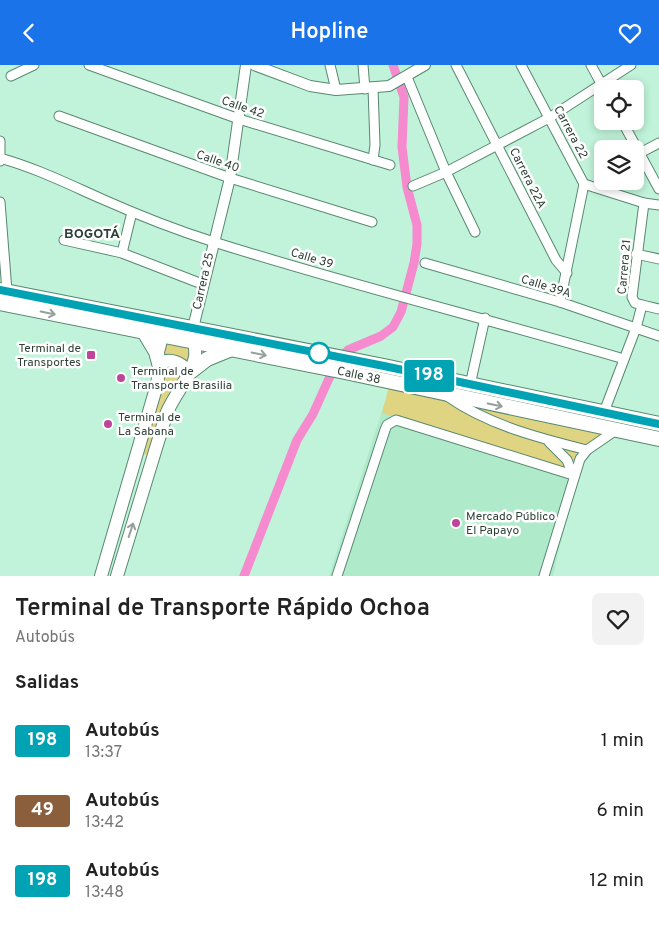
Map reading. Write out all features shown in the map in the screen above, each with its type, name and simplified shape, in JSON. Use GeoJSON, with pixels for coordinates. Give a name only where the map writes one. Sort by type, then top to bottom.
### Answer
{"type":"FeatureCollection","features":[{"type":"Feature","properties":{"kind":"highway","name":"Calle 38"},"geometry":{"type":"LineString","coordinates":[[3,288],[144,332],[165,329]]}},
{"type":"Feature","properties":{"kind":"highway","name":"Calle 38"},"geometry":{"type":"LineString","coordinates":[[3,288],[193,335],[345,365],[470,385],[659,424]]}},
{"type":"Feature","properties":{"kind":"highway"},"geometry":{"type":"LineString","coordinates":[[144,332],[156,352],[158,363]]}},
{"type":"Feature","properties":{"kind":"highway","name":"Calle 38"},"geometry":{"type":"LineString","coordinates":[[193,335],[230,349],[327,361]]}},
{"type":"Feature","properties":{"kind":"highway"},"geometry":{"type":"LineString","coordinates":[[189,373],[207,359],[230,349]]}},
{"type":"Feature","properties":{"kind":"highway","name":"Calle 38"},"geometry":{"type":"LineString","coordinates":[[345,365],[442,393],[659,439]]}},
{"type":"Feature","properties":{"kind":"main road"},"geometry":{"type":"LineString","coordinates":[[101,576],[152,406],[158,380],[158,352],[165,329]]}},
{"type":"Feature","properties":{"kind":"main road","name":"Carrera 25"},"geometry":{"type":"LineString","coordinates":[[117,576],[167,412],[189,373],[195,357],[193,335]]}},
{"type":"Feature","properties":{"kind":"main road"},"geometry":{"type":"LineString","coordinates":[[158,363],[167,360],[175,361],[182,365],[189,373]]}},
{"type":"Feature","properties":{"kind":"street"},"geometry":{"type":"LineString","coordinates":[[11,76],[34,65]]}},
{"type":"Feature","properties":{"kind":"street","name":"Calle 42"},"geometry":{"type":"LineString","coordinates":[[89,65],[239,119],[390,165]]}},
{"type":"Feature","properties":{"kind":"street","name":"Carrera 25"},"geometry":{"type":"LineString","coordinates":[[193,335],[202,284],[230,178],[246,65]]}},
{"type":"Feature","properties":{"kind":"street"},"geometry":{"type":"LineString","coordinates":[[254,65],[310,86],[336,90],[389,86],[404,79],[425,65]]}},
{"type":"Feature","properties":{"kind":"street"},"geometry":{"type":"LineString","coordinates":[[330,65],[336,90]]}},
{"type":"Feature","properties":{"kind":"street"},"geometry":{"type":"LineString","coordinates":[[363,65],[369,89],[375,145],[373,160]]}},
{"type":"Feature","properties":{"kind":"street","name":"Carrera 22A"},"geometry":{"type":"LineString","coordinates":[[456,65],[556,260],[567,273]]}},
{"type":"Feature","properties":{"kind":"street","name":"Carrera 22"},"geometry":{"type":"LineString","coordinates":[[521,65],[584,184]]}},
{"type":"Feature","properties":{"kind":"street"},"geometry":{"type":"LineString","coordinates":[[591,65],[599,80]]}},
{"type":"Feature","properties":{"kind":"street"},"geometry":{"type":"LineString","coordinates":[[610,80],[631,65]]}},
{"type":"Feature","properties":{"kind":"street"},"geometry":{"type":"LineString","coordinates":[[404,79],[475,232]]}},
{"type":"Feature","properties":{"kind":"street"},"geometry":{"type":"LineString","coordinates":[[413,186],[446,172],[549,118],[594,91]]}},
{"type":"Feature","properties":{"kind":"street","name":"Calle 40"},"geometry":{"type":"LineString","coordinates":[[59,116],[230,178],[372,222]]}},
{"type":"Feature","properties":{"kind":"street"},"geometry":{"type":"LineString","coordinates":[[0,141],[0,160]]}},
{"type":"Feature","properties":{"kind":"street"},"geometry":{"type":"LineString","coordinates":[[644,151],[659,143]]}},
{"type":"Feature","properties":{"kind":"street","name":"Calle 39"},"geometry":{"type":"LineString","coordinates":[[0,160],[25,165],[132,212],[213,242],[404,299],[485,318],[624,359]]}},
{"type":"Feature","properties":{"kind":"street"},"geometry":{"type":"LineString","coordinates":[[644,161],[659,189]]}},
{"type":"Feature","properties":{"kind":"street"},"geometry":{"type":"LineString","coordinates":[[560,302],[584,184],[644,203],[659,205]]}},
{"type":"Feature","properties":{"kind":"street"},"geometry":{"type":"LineString","coordinates":[[0,202],[3,288]]}},
{"type":"Feature","properties":{"kind":"street","name":"Carrera 21"},"geometry":{"type":"LineString","coordinates":[[604,412],[636,328],[642,305],[635,303],[632,297],[644,203]]}},
{"type":"Feature","properties":{"kind":"street"},"geometry":{"type":"LineString","coordinates":[[122,253],[132,212]]}},
{"type":"Feature","properties":{"kind":"street"},"geometry":{"type":"LineString","coordinates":[[64,240],[122,253],[202,284]]}},
{"type":"Feature","properties":{"kind":"street"},"geometry":{"type":"LineString","coordinates":[[636,254],[659,259]]}},
{"type":"Feature","properties":{"kind":"street","name":"Calle 39A"},"geometry":{"type":"LineString","coordinates":[[425,263],[560,302],[659,336]]}},
{"type":"Feature","properties":{"kind":"street"},"geometry":{"type":"LineString","coordinates":[[642,305],[659,309]]}},
{"type":"Feature","properties":{"kind":"street"},"geometry":{"type":"LineString","coordinates":[[470,385],[485,318]]}},
{"type":"Feature","properties":{"kind":"street"},"geometry":{"type":"LineString","coordinates":[[442,393],[462,407],[487,418],[547,440],[588,449]]}},
{"type":"Feature","properties":{"kind":"street"},"geometry":{"type":"LineString","coordinates":[[337,576],[385,430],[391,421],[401,420],[573,475]]}},
{"type":"Feature","properties":{"kind":"street"},"geometry":{"type":"LineString","coordinates":[[544,576],[573,475],[580,459],[588,449],[616,430]]}},
{"type":"Feature","properties":{"kind":"street"},"geometry":{"type":"LineString","coordinates":[[547,440],[561,453],[573,475]]}},
{"type":"Feature","properties":{"kind":"shaded area"},"geometry":{"type":"Polygon","coordinates":[[[163,336],[198,343],[155,458],[137,452],[163,336]]]}},
{"type":"Feature","properties":{"kind":"shaded area"},"geometry":{"type":"Polygon","coordinates":[[[390,382],[616,430],[587,449],[573,475],[382,413],[390,382]]]}},
{"type":"Feature","properties":{"kind":"shaded area","name":"Mercado Público El Papayo"},"geometry":{"type":"Polygon","coordinates":[[[384,405],[578,470],[553,576],[329,576],[384,405]]]}},
{"type":"Feature","properties":{"kind":"waterway"},"geometry":{"type":"LineString","coordinates":[[244,576],[297,440],[313,414],[336,363],[348,350],[381,336],[393,327],[401,312],[414,263],[417,225],[407,187],[402,147],[404,97],[393,65]]}},
{"type":"Feature","properties":{"kind":"bus line","name":"198"},"geometry":{"type":"LineString","coordinates":[[0,290],[384,366],[659,424]]}},
{"type":"Feature","properties":{"kind":"place","name":"Terminal de Transportes"},"geometry":{"type":"Point","coordinates":[91,355]}},
{"type":"Feature","properties":{"kind":"place","name":"Terminal de Transporte Brasilia"},"geometry":{"type":"Point","coordinates":[121,378]}},
{"type":"Feature","properties":{"kind":"place","name":"Terminal de La Sabana"},"geometry":{"type":"Point","coordinates":[108,424]}},
{"type":"Feature","properties":{"kind":"place","name":"Mercado Público El Papayo"},"geometry":{"type":"Point","coordinates":[456,523]}},
{"type":"Feature","properties":{"kind":"district","name":"BOGOTÁ"},"geometry":{"type":"Point","coordinates":[92,233]}}]}
